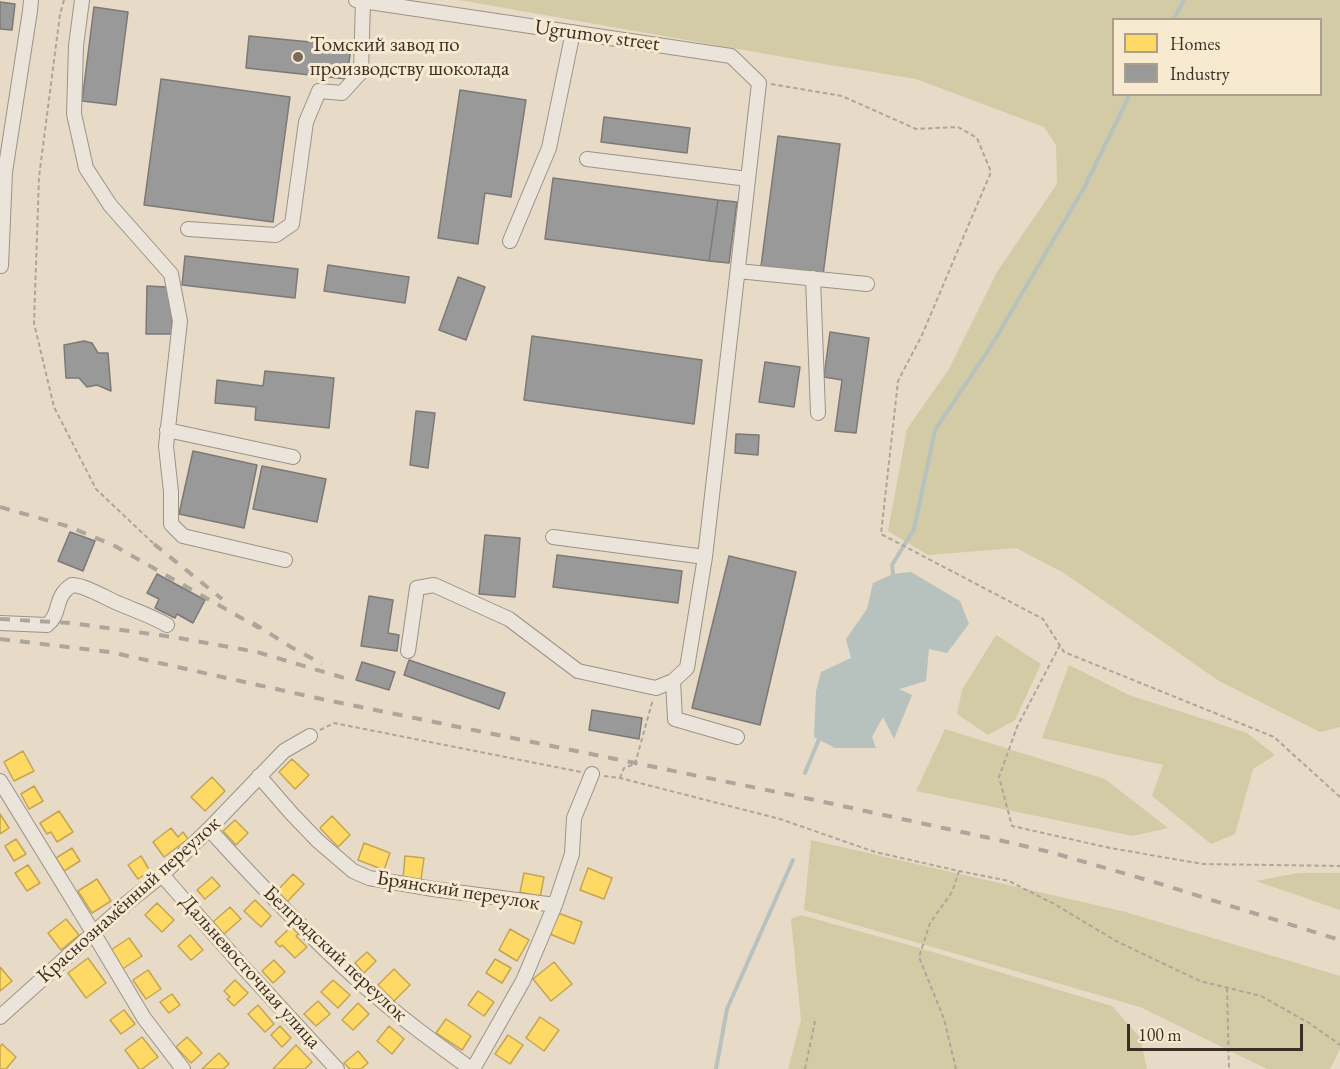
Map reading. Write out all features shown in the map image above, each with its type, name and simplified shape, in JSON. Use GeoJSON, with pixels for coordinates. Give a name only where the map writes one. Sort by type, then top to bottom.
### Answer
{"type":"FeatureCollection","features":[{"type":"Feature","properties":{"kind":"street"},"geometry":{"type":"LineString","coordinates":[[1,266],[3,172],[31,0]]}},
{"type":"Feature","properties":{"kind":"street"},"geometry":{"type":"LineString","coordinates":[[82,0],[76,46],[74,114],[86,168],[110,205],[171,274],[180,321],[166,446],[171,492],[171,524],[183,536],[285,560]]}},
{"type":"Feature","properties":{"kind":"street"},"geometry":{"type":"LineString","coordinates":[[188,229],[276,235],[292,224],[306,122],[319,91],[342,93],[361,72],[360,1]]}},
{"type":"Feature","properties":{"kind":"street","name":"Ugrumov street"},"geometry":{"type":"LineString","coordinates":[[360,1],[731,56],[759,83]]}},
{"type":"Feature","properties":{"kind":"street"},"geometry":{"type":"LineString","coordinates":[[510,241],[549,148],[573,32]]}},
{"type":"Feature","properties":{"kind":"street"},"geometry":{"type":"LineString","coordinates":[[408,651],[417,588],[434,585],[509,619],[578,671],[656,688],[674,681],[687,668],[705,557],[759,83]]}},
{"type":"Feature","properties":{"kind":"street"},"geometry":{"type":"LineString","coordinates":[[587,159],[748,179]]}},
{"type":"Feature","properties":{"kind":"street"},"geometry":{"type":"LineString","coordinates":[[738,271],[867,284]]}},
{"type":"Feature","properties":{"kind":"street"},"geometry":{"type":"LineString","coordinates":[[813,278],[818,413]]}},
{"type":"Feature","properties":{"kind":"street"},"geometry":{"type":"LineString","coordinates":[[167,430],[293,457]]}},
{"type":"Feature","properties":{"kind":"street"},"geometry":{"type":"LineString","coordinates":[[553,537],[705,557]]}},
{"type":"Feature","properties":{"kind":"street"},"geometry":{"type":"LineString","coordinates":[[0,622],[47,625],[54,618],[60,595],[69,586],[76,585],[168,625]]}},
{"type":"Feature","properties":{"kind":"street"},"geometry":{"type":"LineString","coordinates":[[674,681],[675,719],[737,737]]}},
{"type":"Feature","properties":{"kind":"street","name":"Краснознамённый переулок"},"geometry":{"type":"LineString","coordinates":[[2,1011],[162,875],[284,751],[310,736]]}},
{"type":"Feature","properties":{"kind":"street"},"geometry":{"type":"LineString","coordinates":[[472,1069],[523,981],[555,906],[572,854],[574,818],[592,774]]}},
{"type":"Feature","properties":{"kind":"street","name":"Брянский переулок"},"geometry":{"type":"LineString","coordinates":[[259,776],[318,841],[353,871],[369,878],[555,906]]}},
{"type":"Feature","properties":{"kind":"street"},"geometry":{"type":"LineString","coordinates":[[0,781],[144,1018],[183,1069]]}},
{"type":"Feature","properties":{"kind":"street","name":"Белградский переулок"},"geometry":{"type":"LineString","coordinates":[[209,829],[268,893],[362,984],[397,1014],[472,1069]]}},
{"type":"Feature","properties":{"kind":"street","name":"Дальневосточная улица"},"geometry":{"type":"LineString","coordinates":[[162,875],[337,1069]]}},
{"type":"Feature","properties":{"kind":"path"},"geometry":{"type":"LineString","coordinates":[[64,0],[60,14],[39,177],[34,323],[54,407],[96,489],[154,544]]}},
{"type":"Feature","properties":{"kind":"path"},"geometry":{"type":"LineString","coordinates":[[759,83],[842,96],[916,129],[958,126],[977,138],[991,172],[922,334],[898,381],[881,534],[1043,619],[1064,652],[1274,737],[1340,797]]}},
{"type":"Feature","properties":{"kind":"path"},"geometry":{"type":"LineString","coordinates":[[1060,645],[1017,727],[999,777],[1012,826],[1110,848],[1203,864],[1340,866]]}},
{"type":"Feature","properties":{"kind":"path"},"geometry":{"type":"LineString","coordinates":[[620,778],[624,768],[635,764],[648,713]]}},
{"type":"Feature","properties":{"kind":"path"},"geometry":{"type":"LineString","coordinates":[[310,736],[334,723],[620,778],[780,819],[875,852],[1009,881],[1056,905],[1116,941],[1200,981],[1261,996],[1309,1023],[1340,1045]]}},
{"type":"Feature","properties":{"kind":"path"},"geometry":{"type":"LineString","coordinates":[[956,1069],[944,1019],[919,957],[930,923],[952,892],[959,871]]}},
{"type":"Feature","properties":{"kind":"path"},"geometry":{"type":"LineString","coordinates":[[1227,987],[1229,1069]]}},
{"type":"Feature","properties":{"kind":"path"},"geometry":{"type":"LineString","coordinates":[[805,1069],[815,1021]]}},
{"type":"Feature","properties":{"kind":"shaded area"},"geometry":{"type":"Polygon","coordinates":[[[459,0],[1340,0],[1340,727],[1320,732],[1219,681],[1064,573],[1016,548],[928,555],[888,531],[907,429],[949,369],[997,272],[1057,184],[1056,145],[1044,127],[916,79],[459,0]]]}},
{"type":"Feature","properties":{"kind":"shaded area"},"geometry":{"type":"Polygon","coordinates":[[[911,572],[960,601],[969,624],[947,653],[929,649],[926,681],[899,689],[912,695],[894,739],[883,717],[872,737],[876,748],[835,748],[814,737],[816,691],[821,672],[851,658],[846,639],[867,609],[873,583],[893,574],[911,572]]]}},
{"type":"Feature","properties":{"kind":"shaded area"},"geometry":{"type":"Polygon","coordinates":[[[996,635],[1041,664],[1015,720],[988,735],[957,714],[962,690],[996,635]]]}},
{"type":"Feature","properties":{"kind":"shaded area"},"geometry":{"type":"Polygon","coordinates":[[[1069,665],[1129,695],[1247,733],[1275,755],[1253,769],[1235,834],[1211,844],[1152,796],[1163,765],[1042,738],[1069,665]]]}},
{"type":"Feature","properties":{"kind":"shaded area"},"geometry":{"type":"Polygon","coordinates":[[[945,729],[1105,779],[1168,828],[1133,836],[916,791],[945,729]]]}},
{"type":"Feature","properties":{"kind":"shaded area"},"geometry":{"type":"Polygon","coordinates":[[[811,840],[1122,911],[1340,976],[1340,1049],[1330,1069],[1267,1069],[1140,1007],[804,910],[811,840]]]}},
{"type":"Feature","properties":{"kind":"shaded area"},"geometry":{"type":"Polygon","coordinates":[[[1298,873],[1340,873],[1340,910],[1256,881],[1298,873]]]}},
{"type":"Feature","properties":{"kind":"shaded area"},"geometry":{"type":"Polygon","coordinates":[[[801,915],[1112,1006],[1140,1038],[1147,1069],[788,1069],[801,1020],[791,919],[801,915]]]}},
{"type":"Feature","properties":{"kind":"building: Homes"},"geometry":{"type":"Polygon","coordinates":[[[23,751],[34,771],[14,781],[4,762],[23,751]]]}},
{"type":"Feature","properties":{"kind":"building: Homes"},"geometry":{"type":"Polygon","coordinates":[[[292,759],[309,775],[295,789],[279,772],[292,759]]]}},
{"type":"Feature","properties":{"kind":"building: Homes"},"geometry":{"type":"Polygon","coordinates":[[[212,777],[225,791],[205,811],[191,797],[212,777]]]}},
{"type":"Feature","properties":{"kind":"building: Homes"},"geometry":{"type":"Polygon","coordinates":[[[34,786],[43,801],[29,809],[21,794],[34,786]]]}},
{"type":"Feature","properties":{"kind":"building: Homes"},"geometry":{"type":"Polygon","coordinates":[[[59,811],[73,832],[57,842],[51,832],[47,834],[40,823],[59,811]]]}},
{"type":"Feature","properties":{"kind":"building: Homes"},"geometry":{"type":"Polygon","coordinates":[[[0,814],[9,828],[0,834],[0,814]]]}},
{"type":"Feature","properties":{"kind":"building: Homes"},"geometry":{"type":"Polygon","coordinates":[[[332,816],[350,835],[338,847],[320,828],[332,816]]]}},
{"type":"Feature","properties":{"kind":"building: Homes"},"geometry":{"type":"Polygon","coordinates":[[[235,820],[248,833],[236,845],[223,831],[235,820]]]}},
{"type":"Feature","properties":{"kind":"building: Homes"},"geometry":{"type":"Polygon","coordinates":[[[171,828],[178,837],[183,832],[188,839],[164,857],[153,842],[171,828]]]}},
{"type":"Feature","properties":{"kind":"building: Homes"},"geometry":{"type":"Polygon","coordinates":[[[16,839],[26,854],[14,861],[5,846],[16,839]]]}},
{"type":"Feature","properties":{"kind":"building: Homes"},"geometry":{"type":"Polygon","coordinates":[[[364,843],[390,853],[384,870],[358,860],[364,843]]]}},
{"type":"Feature","properties":{"kind":"building: Homes"},"geometry":{"type":"Polygon","coordinates":[[[72,848],[80,861],[64,871],[56,858],[72,848]]]}},
{"type":"Feature","properties":{"kind":"building: Homes"},"geometry":{"type":"Polygon","coordinates":[[[141,856],[150,871],[138,879],[128,865],[141,856]]]}},
{"type":"Feature","properties":{"kind":"building: Homes"},"geometry":{"type":"Polygon","coordinates":[[[405,856],[424,858],[421,880],[403,878],[405,856]]]}},
{"type":"Feature","properties":{"kind":"building: Homes"},"geometry":{"type":"Polygon","coordinates":[[[28,865],[40,883],[27,891],[15,873],[28,865]]]}},
{"type":"Feature","properties":{"kind":"building: Homes"},"geometry":{"type":"Polygon","coordinates":[[[588,868],[612,878],[604,899],[580,890],[588,868]]]}},
{"type":"Feature","properties":{"kind":"building: Homes"},"geometry":{"type":"Polygon","coordinates":[[[524,873],[544,877],[540,897],[520,892],[524,873]]]}},
{"type":"Feature","properties":{"kind":"building: Homes"},"geometry":{"type":"Polygon","coordinates":[[[293,874],[304,884],[287,902],[276,892],[293,874]]]}},
{"type":"Feature","properties":{"kind":"building: Homes"},"geometry":{"type":"Polygon","coordinates":[[[212,877],[220,886],[205,899],[197,890],[212,877]]]}},
{"type":"Feature","properties":{"kind":"building: Homes"},"geometry":{"type":"Polygon","coordinates":[[[97,879],[111,901],[92,913],[78,891],[97,879]]]}},
{"type":"Feature","properties":{"kind":"building: Homes"},"geometry":{"type":"Polygon","coordinates":[[[255,900],[271,916],[261,927],[244,911],[255,900]]]}},
{"type":"Feature","properties":{"kind":"building: Homes"},"geometry":{"type":"Polygon","coordinates":[[[157,903],[174,920],[162,932],[145,915],[157,903]]]}},
{"type":"Feature","properties":{"kind":"building: Homes"},"geometry":{"type":"Polygon","coordinates":[[[230,907],[241,919],[224,934],[213,922],[230,907]]]}},
{"type":"Feature","properties":{"kind":"building: Homes"},"geometry":{"type":"Polygon","coordinates":[[[558,913],[582,922],[574,944],[550,934],[558,913]]]}},
{"type":"Feature","properties":{"kind":"building: Homes"},"geometry":{"type":"Polygon","coordinates":[[[66,919],[79,935],[61,950],[48,933],[66,919]]]}},
{"type":"Feature","properties":{"kind":"building: Homes"},"geometry":{"type":"Polygon","coordinates":[[[292,926],[299,933],[296,936],[307,947],[295,958],[282,945],[280,947],[275,942],[292,926]]]}},
{"type":"Feature","properties":{"kind":"building: Homes"},"geometry":{"type":"Polygon","coordinates":[[[510,929],[529,940],[517,961],[499,950],[510,929]]]}},
{"type":"Feature","properties":{"kind":"building: Homes"},"geometry":{"type":"Polygon","coordinates":[[[190,935],[203,950],[191,960],[178,946],[190,935]]]}},
{"type":"Feature","properties":{"kind":"building: Homes"},"geometry":{"type":"Polygon","coordinates":[[[129,938],[142,956],[121,970],[108,952],[129,938]]]}},
{"type":"Feature","properties":{"kind":"building: Homes"},"geometry":{"type":"Polygon","coordinates":[[[367,952],[376,961],[364,973],[355,963],[367,952]]]}},
{"type":"Feature","properties":{"kind":"building: Homes"},"geometry":{"type":"Polygon","coordinates":[[[88,958],[106,983],[86,998],[68,973],[88,958]]]}},
{"type":"Feature","properties":{"kind":"building: Homes"},"geometry":{"type":"Polygon","coordinates":[[[495,959],[511,968],[502,983],[486,973],[495,959]]]}},
{"type":"Feature","properties":{"kind":"building: Homes"},"geometry":{"type":"Polygon","coordinates":[[[274,960],[285,972],[273,983],[262,971],[274,960]]]}},
{"type":"Feature","properties":{"kind":"building: Homes"},"geometry":{"type":"Polygon","coordinates":[[[554,962],[572,984],[551,1001],[533,979],[554,962]]]}},
{"type":"Feature","properties":{"kind":"building: Homes"},"geometry":{"type":"Polygon","coordinates":[[[0,967],[12,981],[0,991],[0,967]]]}},
{"type":"Feature","properties":{"kind":"building: Homes"},"geometry":{"type":"Polygon","coordinates":[[[394,969],[410,985],[394,1001],[378,985],[394,969]]]}},
{"type":"Feature","properties":{"kind":"building: Homes"},"geometry":{"type":"Polygon","coordinates":[[[148,970],[161,989],[146,999],[133,980],[148,970]]]}},
{"type":"Feature","properties":{"kind":"building: Homes"},"geometry":{"type":"Polygon","coordinates":[[[235,980],[248,993],[234,1006],[227,999],[230,997],[224,991],[235,980]]]}},
{"type":"Feature","properties":{"kind":"building: Homes"},"geometry":{"type":"Polygon","coordinates":[[[333,980],[350,995],[338,1008],[321,992],[333,980]]]}},
{"type":"Feature","properties":{"kind":"building: Homes"},"geometry":{"type":"Polygon","coordinates":[[[478,991],[494,1002],[484,1016],[468,1005],[478,991]]]}},
{"type":"Feature","properties":{"kind":"building: Homes"},"geometry":{"type":"Polygon","coordinates":[[[172,994],[180,1005],[169,1013],[160,1002],[172,994]]]}},
{"type":"Feature","properties":{"kind":"building: Homes"},"geometry":{"type":"Polygon","coordinates":[[[318,1001],[330,1014],[316,1026],[304,1014],[318,1001]]]}},
{"type":"Feature","properties":{"kind":"building: Homes"},"geometry":{"type":"Polygon","coordinates":[[[358,1003],[369,1014],[353,1030],[342,1020],[358,1003]]]}},
{"type":"Feature","properties":{"kind":"building: Homes"},"geometry":{"type":"Polygon","coordinates":[[[258,1005],[274,1024],[265,1032],[248,1014],[258,1005]]]}},
{"type":"Feature","properties":{"kind":"building: Homes"},"geometry":{"type":"Polygon","coordinates":[[[124,1010],[135,1024],[121,1034],[110,1020],[124,1010]]]}},
{"type":"Feature","properties":{"kind":"building: Homes"},"geometry":{"type":"Polygon","coordinates":[[[540,1017],[559,1030],[544,1051],[526,1038],[540,1017]]]}},
{"type":"Feature","properties":{"kind":"building: Homes"},"geometry":{"type":"Polygon","coordinates":[[[446,1019],[471,1036],[462,1050],[436,1033],[446,1019]]]}},
{"type":"Feature","properties":{"kind":"building: Homes"},"geometry":{"type":"Polygon","coordinates":[[[280,1026],[291,1038],[282,1047],[271,1035],[280,1026]]]}},
{"type":"Feature","properties":{"kind":"building: Homes"},"geometry":{"type":"Polygon","coordinates":[[[389,1026],[404,1039],[392,1054],[377,1041],[389,1026]]]}},
{"type":"Feature","properties":{"kind":"building: Homes"},"geometry":{"type":"Polygon","coordinates":[[[508,1035],[523,1045],[510,1064],[495,1054],[508,1035]]]}},
{"type":"Feature","properties":{"kind":"building: Homes"},"geometry":{"type":"Polygon","coordinates":[[[142,1037],[158,1057],[139,1069],[125,1050],[142,1037]]]}},
{"type":"Feature","properties":{"kind":"building: Homes"},"geometry":{"type":"Polygon","coordinates":[[[187,1037],[202,1053],[191,1063],[176,1047],[187,1037]]]}},
{"type":"Feature","properties":{"kind":"building: Homes"},"geometry":{"type":"Polygon","coordinates":[[[2,1044],[16,1057],[6,1069],[0,1069],[2,1044]]]}},
{"type":"Feature","properties":{"kind":"building: Homes"},"geometry":{"type":"Polygon","coordinates":[[[296,1045],[312,1062],[305,1069],[273,1069],[296,1045]]]}},
{"type":"Feature","properties":{"kind":"building: Homes"},"geometry":{"type":"Polygon","coordinates":[[[358,1051],[368,1063],[361,1069],[350,1069],[344,1063],[358,1051]]]}},
{"type":"Feature","properties":{"kind":"building: Homes"},"geometry":{"type":"Polygon","coordinates":[[[219,1053],[229,1064],[223,1069],[202,1069],[219,1053]]]}},
{"type":"Feature","properties":{"kind":"building: Industry"},"geometry":{"type":"Polygon","coordinates":[[[0,2],[15,4],[12,30],[0,29],[0,2]]]}},
{"type":"Feature","properties":{"kind":"building: Industry"},"geometry":{"type":"Polygon","coordinates":[[[94,7],[128,12],[116,105],[82,101],[94,7]]]}},
{"type":"Feature","properties":{"kind":"building: Industry","name":"Томский завод по производству шоколада"},"geometry":{"type":"Polygon","coordinates":[[[249,36],[351,46],[347,79],[246,68],[249,36]]]}},
{"type":"Feature","properties":{"kind":"building: Industry"},"geometry":{"type":"Polygon","coordinates":[[[161,79],[290,97],[273,222],[144,205],[161,79]]]}},
{"type":"Feature","properties":{"kind":"building: Industry"},"geometry":{"type":"Polygon","coordinates":[[[460,90],[526,100],[511,197],[485,193],[478,244],[438,238],[460,90]]]}},
{"type":"Feature","properties":{"kind":"building: Industry"},"geometry":{"type":"Polygon","coordinates":[[[604,117],[690,128],[687,153],[601,142],[604,117]]]}},
{"type":"Feature","properties":{"kind":"building: Industry"},"geometry":{"type":"Polygon","coordinates":[[[778,136],[840,144],[823,275],[761,266],[778,136]]]}},
{"type":"Feature","properties":{"kind":"building: Industry"},"geometry":{"type":"Polygon","coordinates":[[[553,178],[718,200],[709,261],[545,239],[553,178]]]}},
{"type":"Feature","properties":{"kind":"building: Industry"},"geometry":{"type":"Polygon","coordinates":[[[718,200],[737,202],[729,263],[709,261],[718,200]]]}},
{"type":"Feature","properties":{"kind":"building: Industry"},"geometry":{"type":"Polygon","coordinates":[[[185,256],[298,269],[295,298],[182,285],[185,256]]]}},
{"type":"Feature","properties":{"kind":"building: Industry"},"geometry":{"type":"Polygon","coordinates":[[[328,265],[409,277],[405,303],[324,291],[328,265]]]}},
{"type":"Feature","properties":{"kind":"building: Industry"},"geometry":{"type":"Polygon","coordinates":[[[458,277],[485,287],[466,340],[439,330],[458,277]]]}},
{"type":"Feature","properties":{"kind":"building: Industry"},"geometry":{"type":"Polygon","coordinates":[[[147,286],[167,287],[169,290],[169,302],[173,302],[172,334],[146,334],[147,286]]]}},
{"type":"Feature","properties":{"kind":"building: Industry"},"geometry":{"type":"Polygon","coordinates":[[[830,332],[869,338],[856,433],[835,431],[842,380],[824,377],[830,332]]]}},
{"type":"Feature","properties":{"kind":"building: Industry"},"geometry":{"type":"Polygon","coordinates":[[[532,336],[702,360],[694,424],[524,400],[532,336]]]}},
{"type":"Feature","properties":{"kind":"building: Industry"},"geometry":{"type":"Polygon","coordinates":[[[84,341],[92,343],[98,353],[108,353],[111,391],[97,385],[87,387],[79,378],[66,378],[64,345],[84,341]]]}},
{"type":"Feature","properties":{"kind":"building: Industry"},"geometry":{"type":"Polygon","coordinates":[[[765,362],[800,367],[794,407],[759,402],[765,362]]]}},
{"type":"Feature","properties":{"kind":"building: Industry"},"geometry":{"type":"Polygon","coordinates":[[[265,371],[334,378],[329,428],[255,420],[256,407],[215,403],[217,380],[263,386],[265,371]]]}},
{"type":"Feature","properties":{"kind":"building: Industry"},"geometry":{"type":"Polygon","coordinates":[[[416,411],[435,413],[428,468],[410,465],[416,411]]]}},
{"type":"Feature","properties":{"kind":"building: Industry"},"geometry":{"type":"Polygon","coordinates":[[[736,434],[759,435],[758,455],[735,453],[736,434]]]}},
{"type":"Feature","properties":{"kind":"building: Industry"},"geometry":{"type":"Polygon","coordinates":[[[193,451],[257,465],[244,528],[179,514],[193,451]]]}},
{"type":"Feature","properties":{"kind":"building: Industry"},"geometry":{"type":"Polygon","coordinates":[[[262,466],[326,479],[317,522],[253,509],[262,466]]]}},
{"type":"Feature","properties":{"kind":"building: Industry"},"geometry":{"type":"Polygon","coordinates":[[[70,532],[95,541],[83,571],[58,561],[70,532]]]}},
{"type":"Feature","properties":{"kind":"building: Industry"},"geometry":{"type":"Polygon","coordinates":[[[485,535],[520,538],[515,597],[479,594],[485,535]]]}},
{"type":"Feature","properties":{"kind":"building: Industry"},"geometry":{"type":"Polygon","coordinates":[[[557,555],[682,571],[678,603],[553,587],[557,555]]]}},
{"type":"Feature","properties":{"kind":"building: Industry"},"geometry":{"type":"Polygon","coordinates":[[[729,556],[796,572],[760,725],[692,708],[729,556]]]}},
{"type":"Feature","properties":{"kind":"building: Industry"},"geometry":{"type":"Polygon","coordinates":[[[157,574],[205,600],[193,623],[177,614],[175,618],[155,608],[159,599],[147,593],[157,574]]]}},
{"type":"Feature","properties":{"kind":"building: Industry"},"geometry":{"type":"Polygon","coordinates":[[[369,596],[393,600],[388,633],[399,635],[397,651],[361,646],[369,596]]]}},
{"type":"Feature","properties":{"kind":"building: Industry"},"geometry":{"type":"Polygon","coordinates":[[[409,660],[505,693],[499,709],[404,675],[409,660]]]}},
{"type":"Feature","properties":{"kind":"building: Industry"},"geometry":{"type":"Polygon","coordinates":[[[362,662],[395,672],[389,690],[356,680],[362,662]]]}},
{"type":"Feature","properties":{"kind":"building: Industry"},"geometry":{"type":"Polygon","coordinates":[[[592,710],[642,718],[639,739],[589,730],[592,710]]]}},
{"type":"Feature","properties":{"kind":"waterway"},"geometry":{"type":"LineString","coordinates":[[1174,18],[1184,0]]}},
{"type":"Feature","properties":{"kind":"waterway"},"geometry":{"type":"LineString","coordinates":[[893,574],[892,565],[914,529],[935,430],[993,343],[1085,186],[1129,96]]}},
{"type":"Feature","properties":{"kind":"waterway"},"geometry":{"type":"LineString","coordinates":[[805,773],[819,739]]}},
{"type":"Feature","properties":{"kind":"waterway"},"geometry":{"type":"LineString","coordinates":[[716,1069],[727,1009],[793,860]]}},
{"type":"Feature","properties":{"kind":"railway"},"geometry":{"type":"LineString","coordinates":[[0,507],[67,526],[113,545],[259,628]]}},
{"type":"Feature","properties":{"kind":"railway"},"geometry":{"type":"LineString","coordinates":[[154,544],[222,599]]}},
{"type":"Feature","properties":{"kind":"railway"},"geometry":{"type":"LineString","coordinates":[[0,619],[71,623],[173,637],[257,652],[351,680]]}},
{"type":"Feature","properties":{"kind":"railway"},"geometry":{"type":"LineString","coordinates":[[253,623],[322,664]]}},
{"type":"Feature","properties":{"kind":"railway"},"geometry":{"type":"LineString","coordinates":[[0,639],[110,652],[312,697],[994,839],[1050,852],[1154,882],[1340,940]]}},
{"type":"Feature","properties":{"kind":"place","name":"Томский завод по производству шоколада"},"geometry":{"type":"Point","coordinates":[298,57]}}]}
